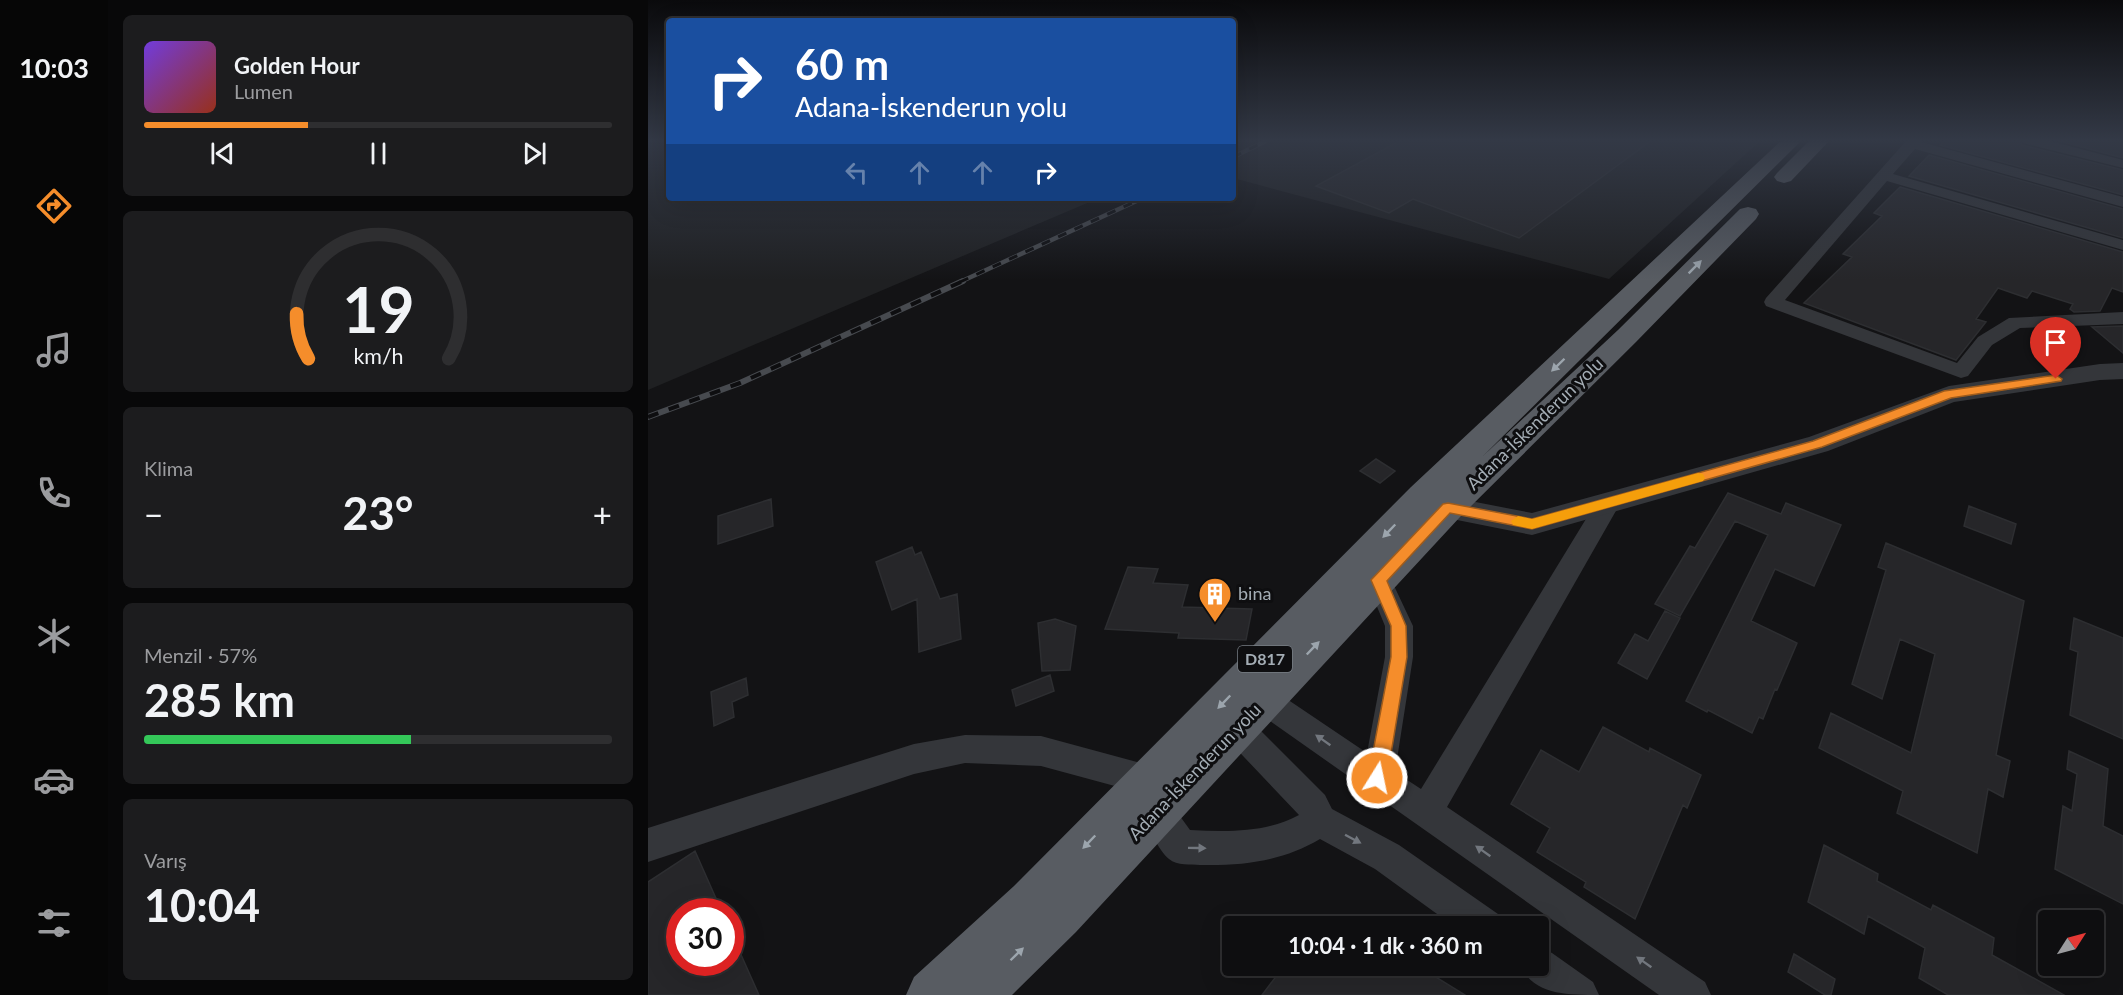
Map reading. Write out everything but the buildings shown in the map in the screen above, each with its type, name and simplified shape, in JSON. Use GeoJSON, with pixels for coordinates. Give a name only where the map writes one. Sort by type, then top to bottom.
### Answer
{"type":"FeatureCollection","features":[{"type":"Feature","properties":{"kind":"highway","name":"D817"},"geometry":{"type":"LineString","coordinates":[[1618,320],[1748,186]]}},
{"type":"Feature","properties":{"kind":"highway","name":"Adana-İskenderun yolu"},"geometry":{"type":"LineString","coordinates":[[975,995],[1059,915],[1152,796],[1237,728],[1379,580],[1436,501],[1618,320],[1654,308],[1775,186]]}},
{"type":"Feature","properties":{"kind":"highway","name":"D817"},"geometry":{"type":"LineString","coordinates":[[932,995],[1031,903],[1152,796],[1436,501]]}},
{"type":"Feature","properties":{"kind":"street"},"geometry":{"type":"LineString","coordinates":[[1876,186],[1773,302],[1961,372],[1985,341],[2016,322],[2123,318]]}},
{"type":"Feature","properties":{"kind":"street"},"geometry":{"type":"LineString","coordinates":[[1921,186],[2123,245]]}},
{"type":"Feature","properties":{"kind":"street"},"geometry":{"type":"LineString","coordinates":[[2069,186],[2123,202]]}},
{"type":"Feature","properties":{"kind":"street"},"geometry":{"type":"LineString","coordinates":[[1436,501],[1532,524],[1818,444],[1949,394],[2100,372],[2123,371]]}},
{"type":"Feature","properties":{"kind":"street"},"geometry":{"type":"LineString","coordinates":[[1426,811],[1609,502]]}},
{"type":"Feature","properties":{"kind":"street"},"geometry":{"type":"LineString","coordinates":[[1377,778],[1399,657],[1399,626],[1379,580]]}},
{"type":"Feature","properties":{"kind":"street"},"geometry":{"type":"LineString","coordinates":[[1264,700],[1692,995]]}},
{"type":"Feature","properties":{"kind":"street"},"geometry":{"type":"LineString","coordinates":[[1237,728],[1313,806],[1320,822],[1387,857],[1470,916]]}},
{"type":"Feature","properties":{"kind":"street"},"geometry":{"type":"LineString","coordinates":[[648,845],[914,759],[965,749],[1041,751],[1152,796],[1181,847],[1244,849],[1298,836],[1320,822]]}},
{"type":"Feature","properties":{"kind":"street"},"geometry":{"type":"LineString","coordinates":[[1549,973],[1580,995]]}},
{"type":"Feature","properties":{"kind":"shaded area"},"geometry":{"type":"Polygon","coordinates":[[[648,186],[666,186],[666,201],[1092,201],[648,390],[648,186]]]}},
{"type":"Feature","properties":{"kind":"shaded area"},"geometry":{"type":"Polygon","coordinates":[[[1264,186],[1710,186],[1609,279],[1264,186]]]}},
{"type":"Feature","properties":{"kind":"railway"},"geometry":{"type":"LineString","coordinates":[[960,282],[1136,201]]}},
{"type":"Feature","properties":{"kind":"railway"},"geometry":{"type":"LineString","coordinates":[[648,417],[740,383],[963,281]]}},
{"type":"Feature","properties":{"kind":"slow traffic"},"geometry":{"type":"LineString","coordinates":[[1518,521],[1532,524],[1698,478]]}},
{"type":"Feature","properties":{"kind":"place","name":"bina"},"geometry":{"type":"Point","coordinates":[1215,623]}},
{"type":"Feature","properties":{"kind":"route"},"geometry":{"type":"LineString","coordinates":[[1377,778],[1399,657],[1399,626],[1379,580],[1448,508],[1532,524],[1818,444],[1949,394],[2056,379]]}}]}
